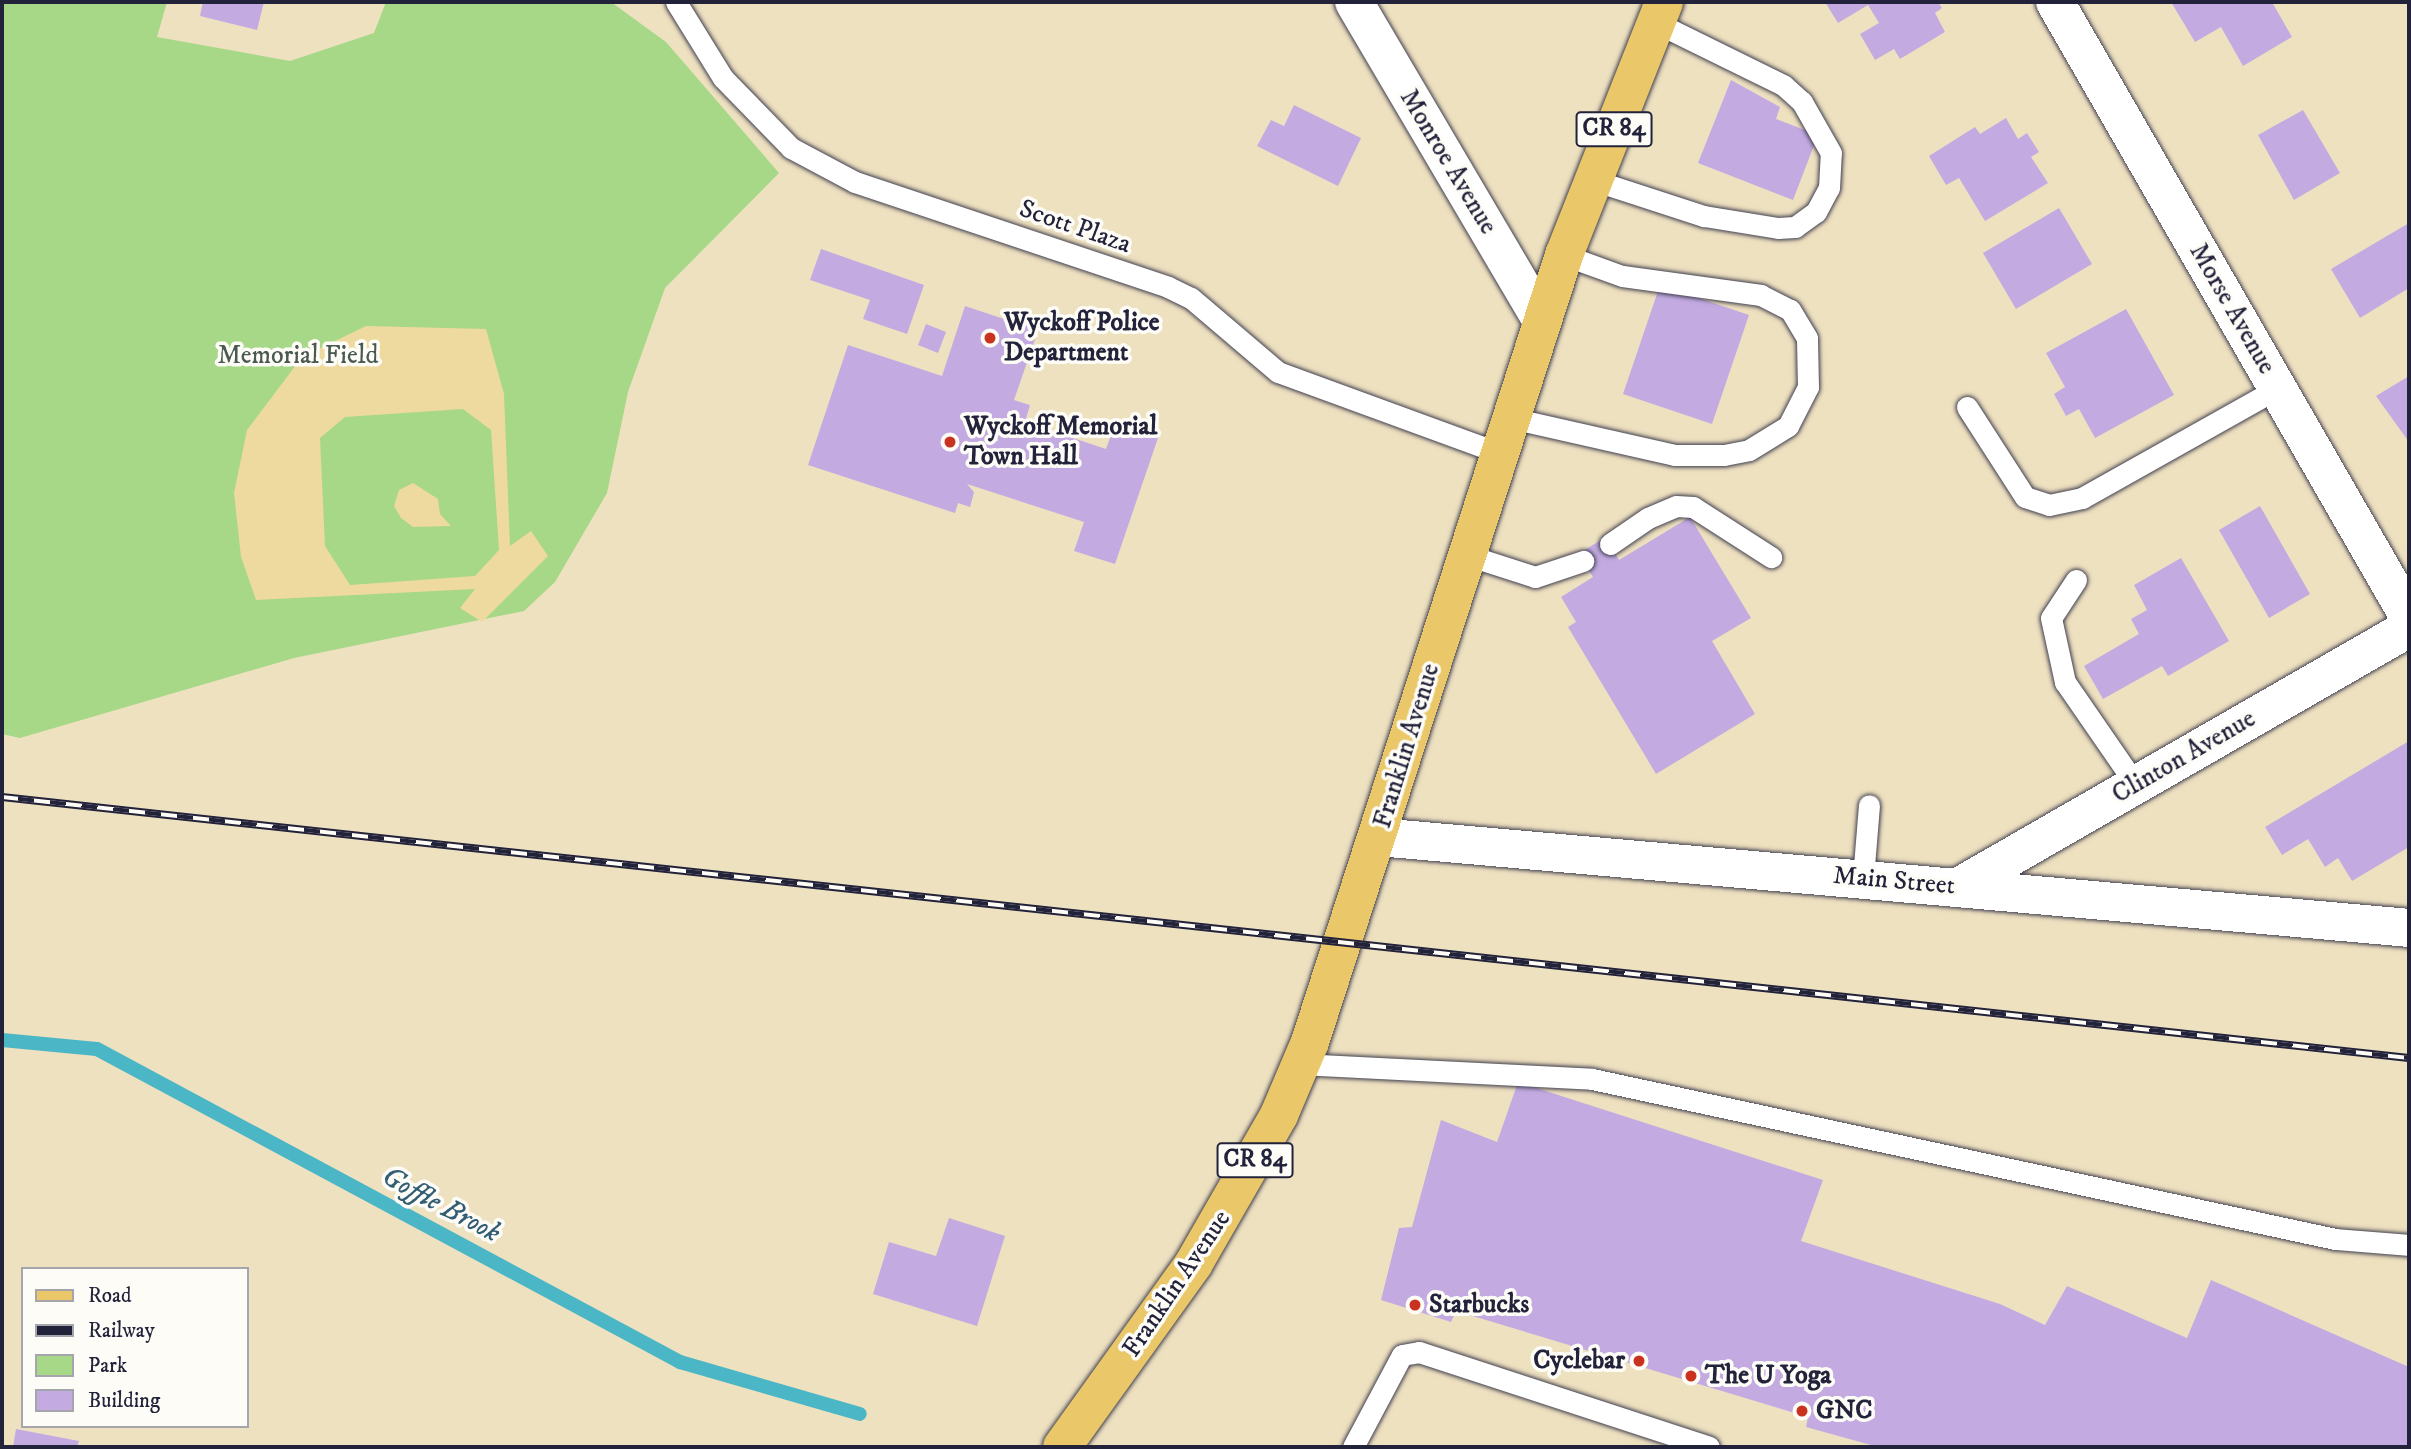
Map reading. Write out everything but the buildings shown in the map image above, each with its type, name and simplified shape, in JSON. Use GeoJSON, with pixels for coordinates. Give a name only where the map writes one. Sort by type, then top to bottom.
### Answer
{"type":"FeatureCollection","features":[{"type":"Feature","properties":{"kind":"main road","name":"Franklin Avenue"},"geometry":{"type":"LineString","coordinates":[[1062,1447],[1194,1262],[1272,1127],[1300,1065],[1378,837],[1564,255],[1660,12]]}},
{"type":"Feature","properties":{"kind":"street","name":"Monroe Avenue"},"geometry":{"type":"LineString","coordinates":[[1353,2],[1542,321]]}},
{"type":"Feature","properties":{"kind":"street","name":"Morse Avenue"},"geometry":{"type":"LineString","coordinates":[[2055,2],[2409,617]]}},
{"type":"Feature","properties":{"kind":"street","name":"Clinton Avenue"},"geometry":{"type":"LineString","coordinates":[[1960,886],[2409,628]]}},
{"type":"Feature","properties":{"kind":"street","name":"Main Street"},"geometry":{"type":"LineString","coordinates":[[1378,837],[1960,886],[2409,928]]}},
{"type":"Feature","properties":{"kind":"lane","name":"Scott Plaza"},"geometry":{"type":"LineString","coordinates":[[676,2],[723,78],[790,148],[855,182],[1168,287],[1278,372],[1505,436],[1675,455],[1724,455],[1749,450],[1788,426],[1808,387],[1807,338],[1790,310],[1761,295],[1622,276],[1564,255]]}},
{"type":"Feature","properties":{"kind":"lane"},"geometry":{"type":"LineString","coordinates":[[1593,180],[1704,216],[1778,228],[1796,227],[1816,212],[1829,188],[1831,153],[1802,102],[1783,85],[1660,12]]}},
{"type":"Feature","properties":{"kind":"lane"},"geometry":{"type":"LineString","coordinates":[[1967,407],[2025,497],[2049,505],[2082,498],[2278,388]]}},
{"type":"Feature","properties":{"kind":"lane"},"geometry":{"type":"LineString","coordinates":[[1610,544],[1648,518],[1676,506],[1693,507],[1771,557]]}},
{"type":"Feature","properties":{"kind":"lane"},"geometry":{"type":"LineString","coordinates":[[1467,555],[1535,577],[1583,561]]}},
{"type":"Feature","properties":{"kind":"lane"},"geometry":{"type":"LineString","coordinates":[[2076,580],[2051,618],[2065,682],[2136,785]]}},
{"type":"Feature","properties":{"kind":"lane"},"geometry":{"type":"LineString","coordinates":[[1863,878],[1869,805]]}},
{"type":"Feature","properties":{"kind":"lane"},"geometry":{"type":"LineString","coordinates":[[1300,1065],[1592,1079],[2335,1239],[2409,1245]]}},
{"type":"Feature","properties":{"kind":"lane"},"geometry":{"type":"LineString","coordinates":[[1353,1447],[1402,1355],[1419,1352],[1709,1447]]}},
{"type":"Feature","properties":{"kind":"green space","name":"Memorial Field"},"geometry":{"type":"Polygon","coordinates":[[[2,2],[167,2],[157,37],[290,61],[374,33],[386,2],[611,2],[666,42],[779,173],[665,288],[628,392],[607,493],[555,582],[524,611],[294,658],[20,738],[2,734],[2,2]]]}},
{"type":"Feature","properties":{"kind":"sand"},"geometry":{"type":"Polygon","coordinates":[[[366,326],[486,329],[504,394],[510,546],[531,531],[548,556],[482,622],[460,608],[475,589],[256,600],[241,557],[234,493],[247,430],[302,357],[366,326]],[[463,409],[345,417],[320,438],[325,546],[350,585],[475,576],[499,550],[491,430],[463,409]]]}},
{"type":"Feature","properties":{"kind":"sand"},"geometry":{"type":"Polygon","coordinates":[[[413,483],[438,499],[440,514],[451,526],[413,527],[401,518],[394,506],[399,490],[413,483]]]}},
{"type":"Feature","properties":{"kind":"waterway","name":"Goffle Brook"},"geometry":{"type":"LineString","coordinates":[[2,1040],[97,1049],[680,1362],[860,1414]]}},
{"type":"Feature","properties":{"kind":"railway"},"geometry":{"type":"LineString","coordinates":[[2,797],[2409,1058]]}},
{"type":"Feature","properties":{"kind":"place","name":"Wyckoff Police Department"},"geometry":{"type":"Point","coordinates":[990,338]}},
{"type":"Feature","properties":{"kind":"place","name":"Wyckoff Memorial Town Hall"},"geometry":{"type":"Point","coordinates":[950,442]}},
{"type":"Feature","properties":{"kind":"place","name":"Starbucks"},"geometry":{"type":"Point","coordinates":[1415,1305]}},
{"type":"Feature","properties":{"kind":"place","name":"Cyclebar"},"geometry":{"type":"Point","coordinates":[1639,1361]}},
{"type":"Feature","properties":{"kind":"place","name":"The U Yoga"},"geometry":{"type":"Point","coordinates":[1691,1376]}},
{"type":"Feature","properties":{"kind":"place","name":"GNC"},"geometry":{"type":"Point","coordinates":[1802,1411]}}]}
